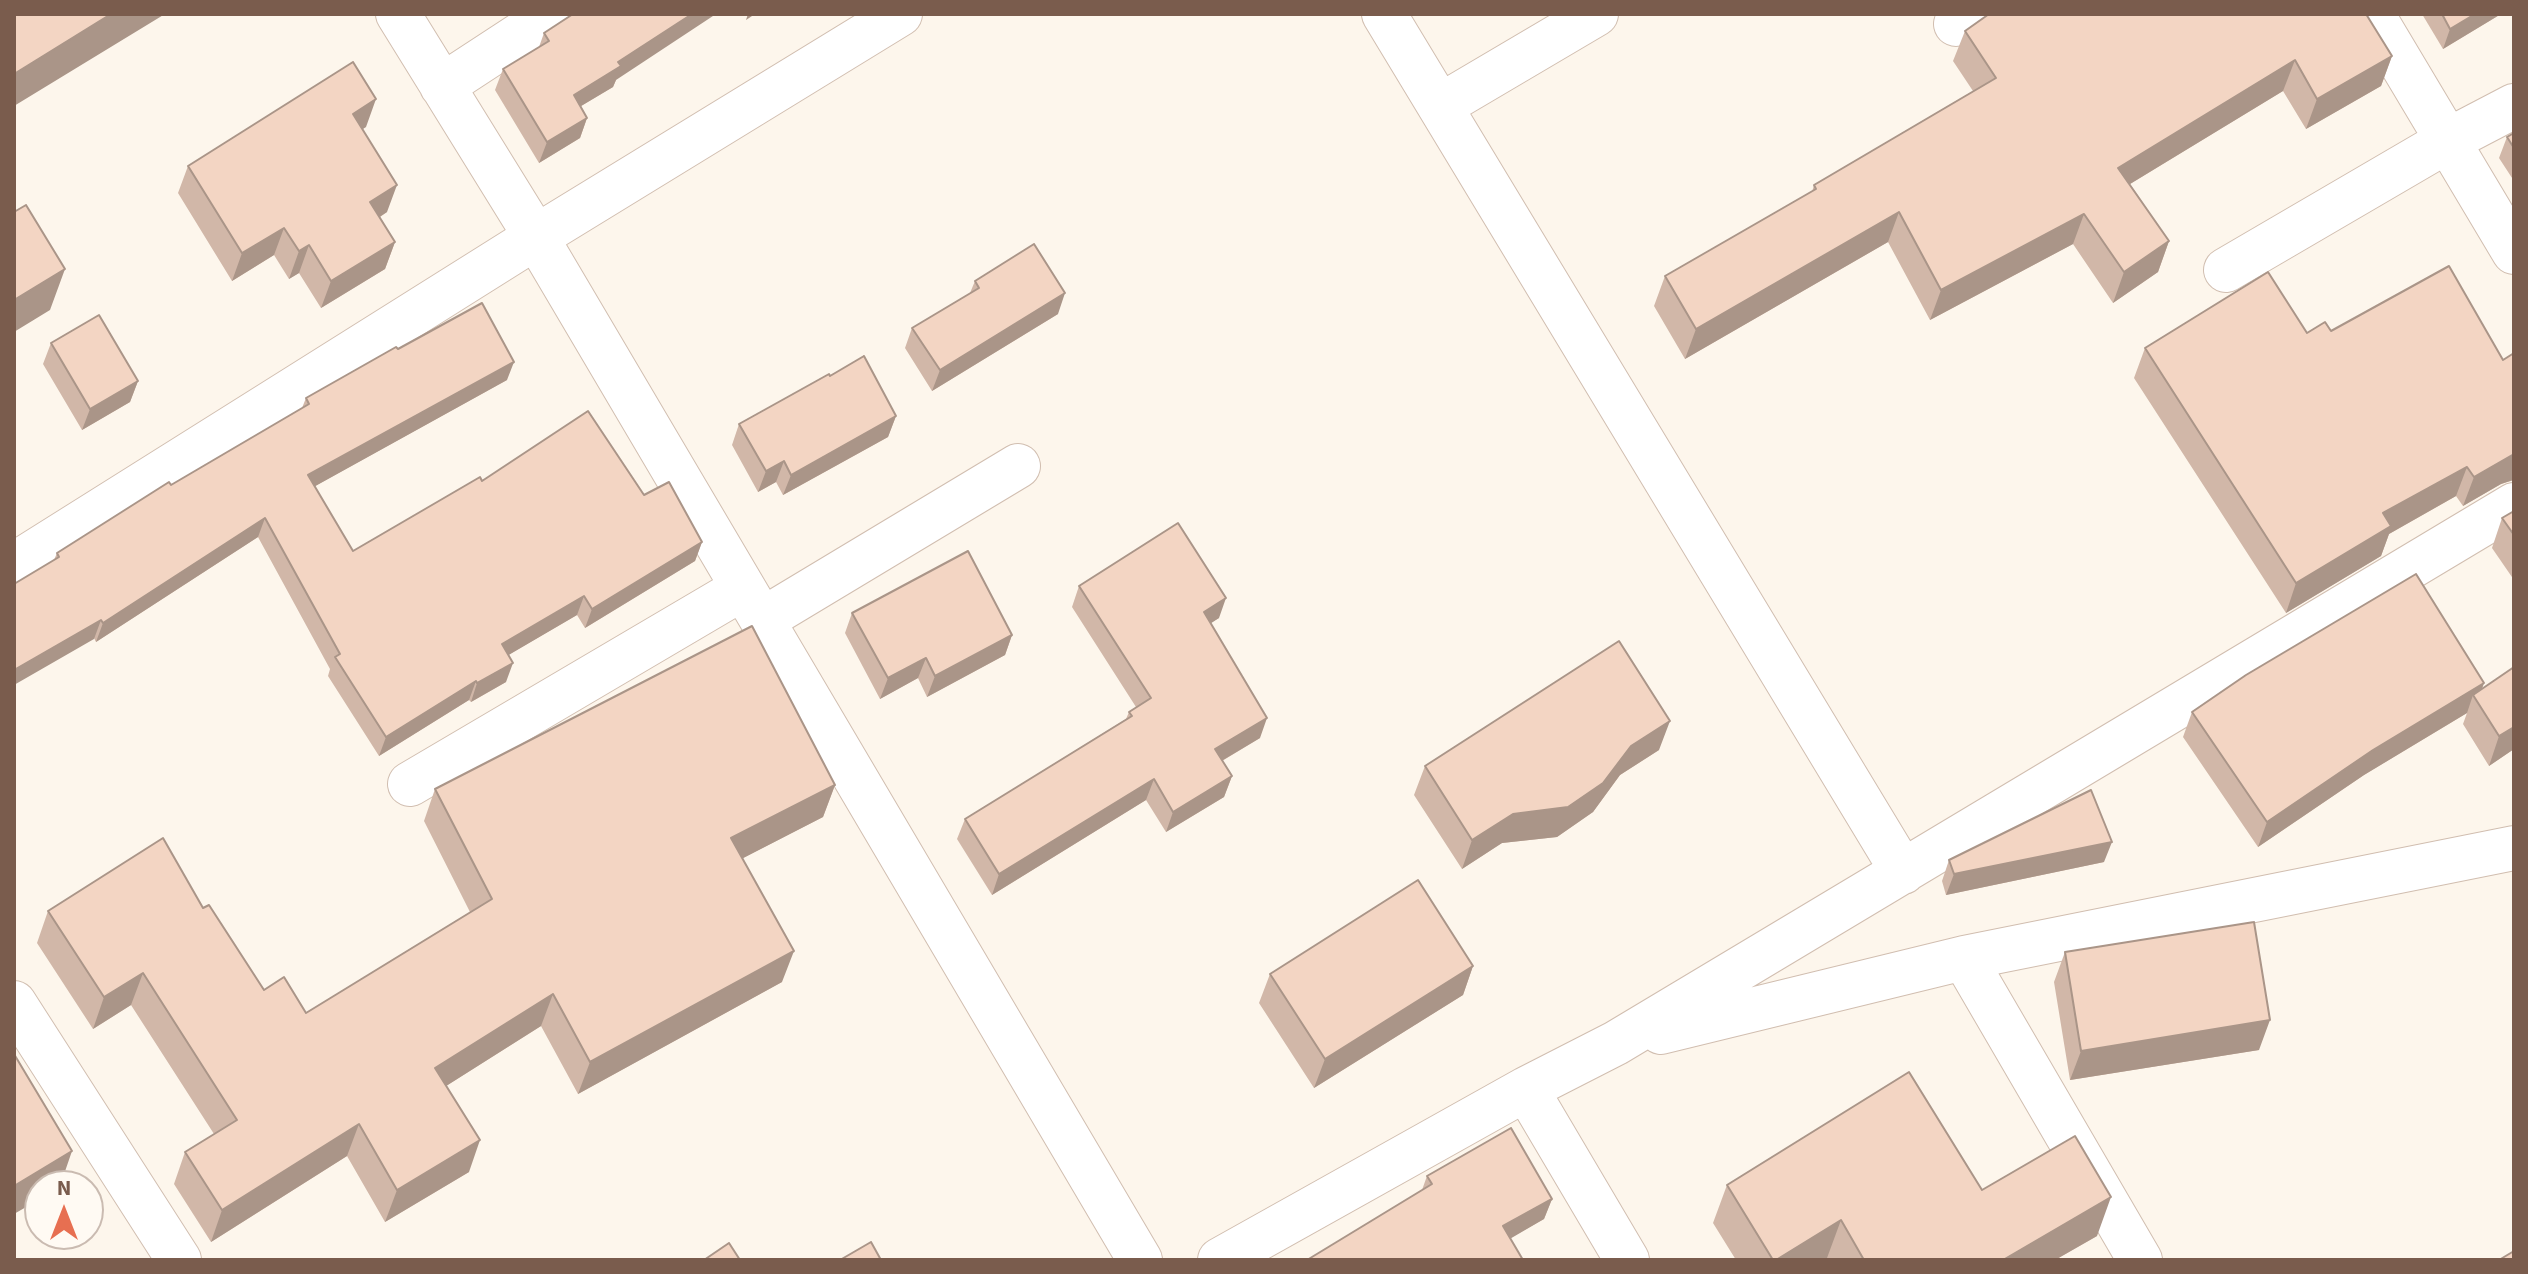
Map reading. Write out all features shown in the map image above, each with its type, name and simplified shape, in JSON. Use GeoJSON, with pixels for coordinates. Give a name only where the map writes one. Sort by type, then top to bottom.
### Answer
{"type":"FeatureCollection","features":[{"type":"Feature","properties":{"kind":"street"},"geometry":{"type":"LineString","coordinates":[[398,14],[536,237],[1140,1260]]}},
{"type":"Feature","properties":{"kind":"street"},"geometry":{"type":"LineString","coordinates":[[442,86],[552,14]]}},
{"type":"Feature","properties":{"kind":"street"},"geometry":{"type":"LineString","coordinates":[[14,565],[536,237],[900,14]]}},
{"type":"Feature","properties":{"kind":"street"},"geometry":{"type":"LineString","coordinates":[[1384,14],[1903,872]]}},
{"type":"Feature","properties":{"kind":"street"},"geometry":{"type":"LineString","coordinates":[[1440,106],[1596,14]]}},
{"type":"Feature","properties":{"kind":"street"},"geometry":{"type":"LineString","coordinates":[[2372,14],[2514,252]]}},
{"type":"Feature","properties":{"kind":"street"},"geometry":{"type":"LineString","coordinates":[[2226,270],[2447,141],[2514,106]]}},
{"type":"Feature","properties":{"kind":"street"},"geometry":{"type":"LineString","coordinates":[[410,784],[1018,466]]}},
{"type":"Feature","properties":{"kind":"street"},"geometry":{"type":"LineString","coordinates":[[1241,1255],[1526,1089],[1616,1043],[2514,505]]}},
{"type":"Feature","properties":{"kind":"street"},"geometry":{"type":"LineString","coordinates":[[1616,1043],[1964,958],[2514,848]]}},
{"type":"Feature","properties":{"kind":"street"},"geometry":{"type":"LineString","coordinates":[[1964,958],[2140,1260]]}},
{"type":"Feature","properties":{"kind":"street"},"geometry":{"type":"LineString","coordinates":[[14,1003],[179,1260]]}},
{"type":"Feature","properties":{"kind":"street"},"geometry":{"type":"LineString","coordinates":[[1526,1089],[1627,1260]]}},
{"type":"Feature","properties":{"kind":"building"},"geometry":{"type":"Polygon","coordinates":[[[14,14],[111,14],[14,74],[14,14]]]}},
{"type":"Feature","properties":{"kind":"building"},"geometry":{"type":"Polygon","coordinates":[[[573,14],[692,14],[618,62],[621,66],[574,95],[587,118],[547,142],[503,69],[549,41],[544,33],[573,14]]]}},
{"type":"Feature","properties":{"kind":"building"},"geometry":{"type":"Polygon","coordinates":[[[1989,14],[2366,14],[2392,56],[2317,99],[2295,60],[2118,168],[2169,241],[2124,272],[2084,214],[1941,290],[1899,212],[1696,329],[1665,276],[1816,189],[1814,185],[1996,78],[1965,31],[1989,14]]]}},
{"type":"Feature","properties":{"kind":"building"},"geometry":{"type":"Polygon","coordinates":[[[2442,14],[2475,14],[2450,29],[2442,14]]]}},
{"type":"Feature","properties":{"kind":"building"},"geometry":{"type":"Polygon","coordinates":[[[353,62],[376,99],[353,114],[397,185],[370,202],[395,242],[331,281],[309,245],[299,251],[284,228],[242,253],[188,166],[353,62]]]}},
{"type":"Feature","properties":{"kind":"building"},"geometry":{"type":"Polygon","coordinates":[[[2514,133],[2514,148],[2507,137],[2514,133]]]}},
{"type":"Feature","properties":{"kind":"building"},"geometry":{"type":"Polygon","coordinates":[[[26,205],[65,269],[14,300],[14,212],[26,205]]]}},
{"type":"Feature","properties":{"kind":"building"},"geometry":{"type":"Polygon","coordinates":[[[1034,244],[1065,293],[940,370],[912,328],[979,288],[975,281],[1034,244]]]}},
{"type":"Feature","properties":{"kind":"building"},"geometry":{"type":"Polygon","coordinates":[[[2449,266],[2503,360],[2514,353],[2514,454],[2474,477],[2467,467],[2383,513],[2391,526],[2296,583],[2145,348],[2268,272],[2307,333],[2325,322],[2331,331],[2449,266]]]}},
{"type":"Feature","properties":{"kind":"building"},"geometry":{"type":"Polygon","coordinates":[[[482,303],[514,362],[308,475],[353,551],[480,477],[482,481],[588,411],[644,495],[669,482],[702,542],[592,609],[584,596],[502,644],[513,663],[476,681],[386,737],[335,657],[340,654],[265,518],[103,623],[101,620],[14,670],[14,584],[169,482],[171,485],[309,404],[306,398],[482,303]]]}},
{"type":"Feature","properties":{"kind":"building"},"geometry":{"type":"Polygon","coordinates":[[[99,315],[138,381],[90,409],[51,343],[99,315]]]}},
{"type":"Feature","properties":{"kind":"building"},"geometry":{"type":"Polygon","coordinates":[[[864,356],[896,416],[791,475],[784,461],[766,471],[739,424],[864,356]]]}},
{"type":"Feature","properties":{"kind":"building"},"geometry":{"type":"Polygon","coordinates":[[[2514,511],[2514,535],[2502,518],[2514,511]]]}},
{"type":"Feature","properties":{"kind":"building"},"geometry":{"type":"Polygon","coordinates":[[[1178,523],[1226,598],[1204,612],[1267,718],[1215,749],[1232,776],[1173,812],[1154,779],[999,874],[965,819],[1132,716],[1129,712],[1151,698],[1079,586],[1178,523]]]}},
{"type":"Feature","properties":{"kind":"building"},"geometry":{"type":"Polygon","coordinates":[[[968,551],[1012,635],[935,676],[926,658],[888,678],[852,613],[968,551]]]}},
{"type":"Feature","properties":{"kind":"building"},"geometry":{"type":"Polygon","coordinates":[[[2416,574],[2484,683],[2373,750],[2267,822],[2192,712],[2246,675],[2416,574]]]}},
{"type":"Feature","properties":{"kind":"building"},"geometry":{"type":"Polygon","coordinates":[[[752,626],[835,785],[731,838],[794,951],[590,1062],[553,994],[435,1068],[480,1140],[397,1190],[359,1124],[222,1210],[185,1152],[237,1120],[143,973],[104,997],[48,911],[163,838],[203,908],[209,905],[264,990],[284,977],[306,1013],[492,899],[435,789],[752,626]]]}},
{"type":"Feature","properties":{"kind":"building"},"geometry":{"type":"Polygon","coordinates":[[[1619,641],[1670,721],[1631,746],[1603,783],[1568,807],[1513,814],[1472,840],[1425,766],[1619,641]]]}},
{"type":"Feature","properties":{"kind":"building"},"geometry":{"type":"Polygon","coordinates":[[[2514,667],[2514,727],[2499,736],[2473,695],[2514,667]]]}},
{"type":"Feature","properties":{"kind":"building"},"geometry":{"type":"Polygon","coordinates":[[[2091,790],[2112,842],[1954,874],[1949,860],[2091,790]]]}},
{"type":"Feature","properties":{"kind":"building"},"geometry":{"type":"Polygon","coordinates":[[[1418,880],[1473,966],[1325,1059],[1270,974],[1418,880]]]}},
{"type":"Feature","properties":{"kind":"building"},"geometry":{"type":"Polygon","coordinates":[[[2254,922],[2270,1020],[2081,1051],[2065,952],[2254,922]]]}},
{"type":"Feature","properties":{"kind":"building"},"geometry":{"type":"Polygon","coordinates":[[[14,1054],[72,1151],[41,1170],[24,1170],[24,1180],[14,1186],[14,1054]]]}},
{"type":"Feature","properties":{"kind":"building"},"geometry":{"type":"Polygon","coordinates":[[[1909,1072],[1982,1190],[2075,1136],[2111,1197],[2003,1260],[1864,1260],[1841,1220],[1773,1260],[1727,1185],[1909,1072]]]}},
{"type":"Feature","properties":{"kind":"building"},"geometry":{"type":"Polygon","coordinates":[[[1511,1128],[1552,1199],[1503,1226],[1523,1260],[1307,1260],[1432,1184],[1427,1176],[1511,1128]]]}},
{"type":"Feature","properties":{"kind":"building"},"geometry":{"type":"Polygon","coordinates":[[[871,1242],[881,1260],[840,1260],[871,1242]]]}},
{"type":"Feature","properties":{"kind":"building"},"geometry":{"type":"Polygon","coordinates":[[[729,1243],[740,1260],[704,1260],[729,1243]]]}},
{"type":"Feature","properties":{"kind":"building"},"geometry":{"type":"Polygon","coordinates":[[[2514,1251],[2514,1260],[2499,1260],[2514,1251]]]}}]}
